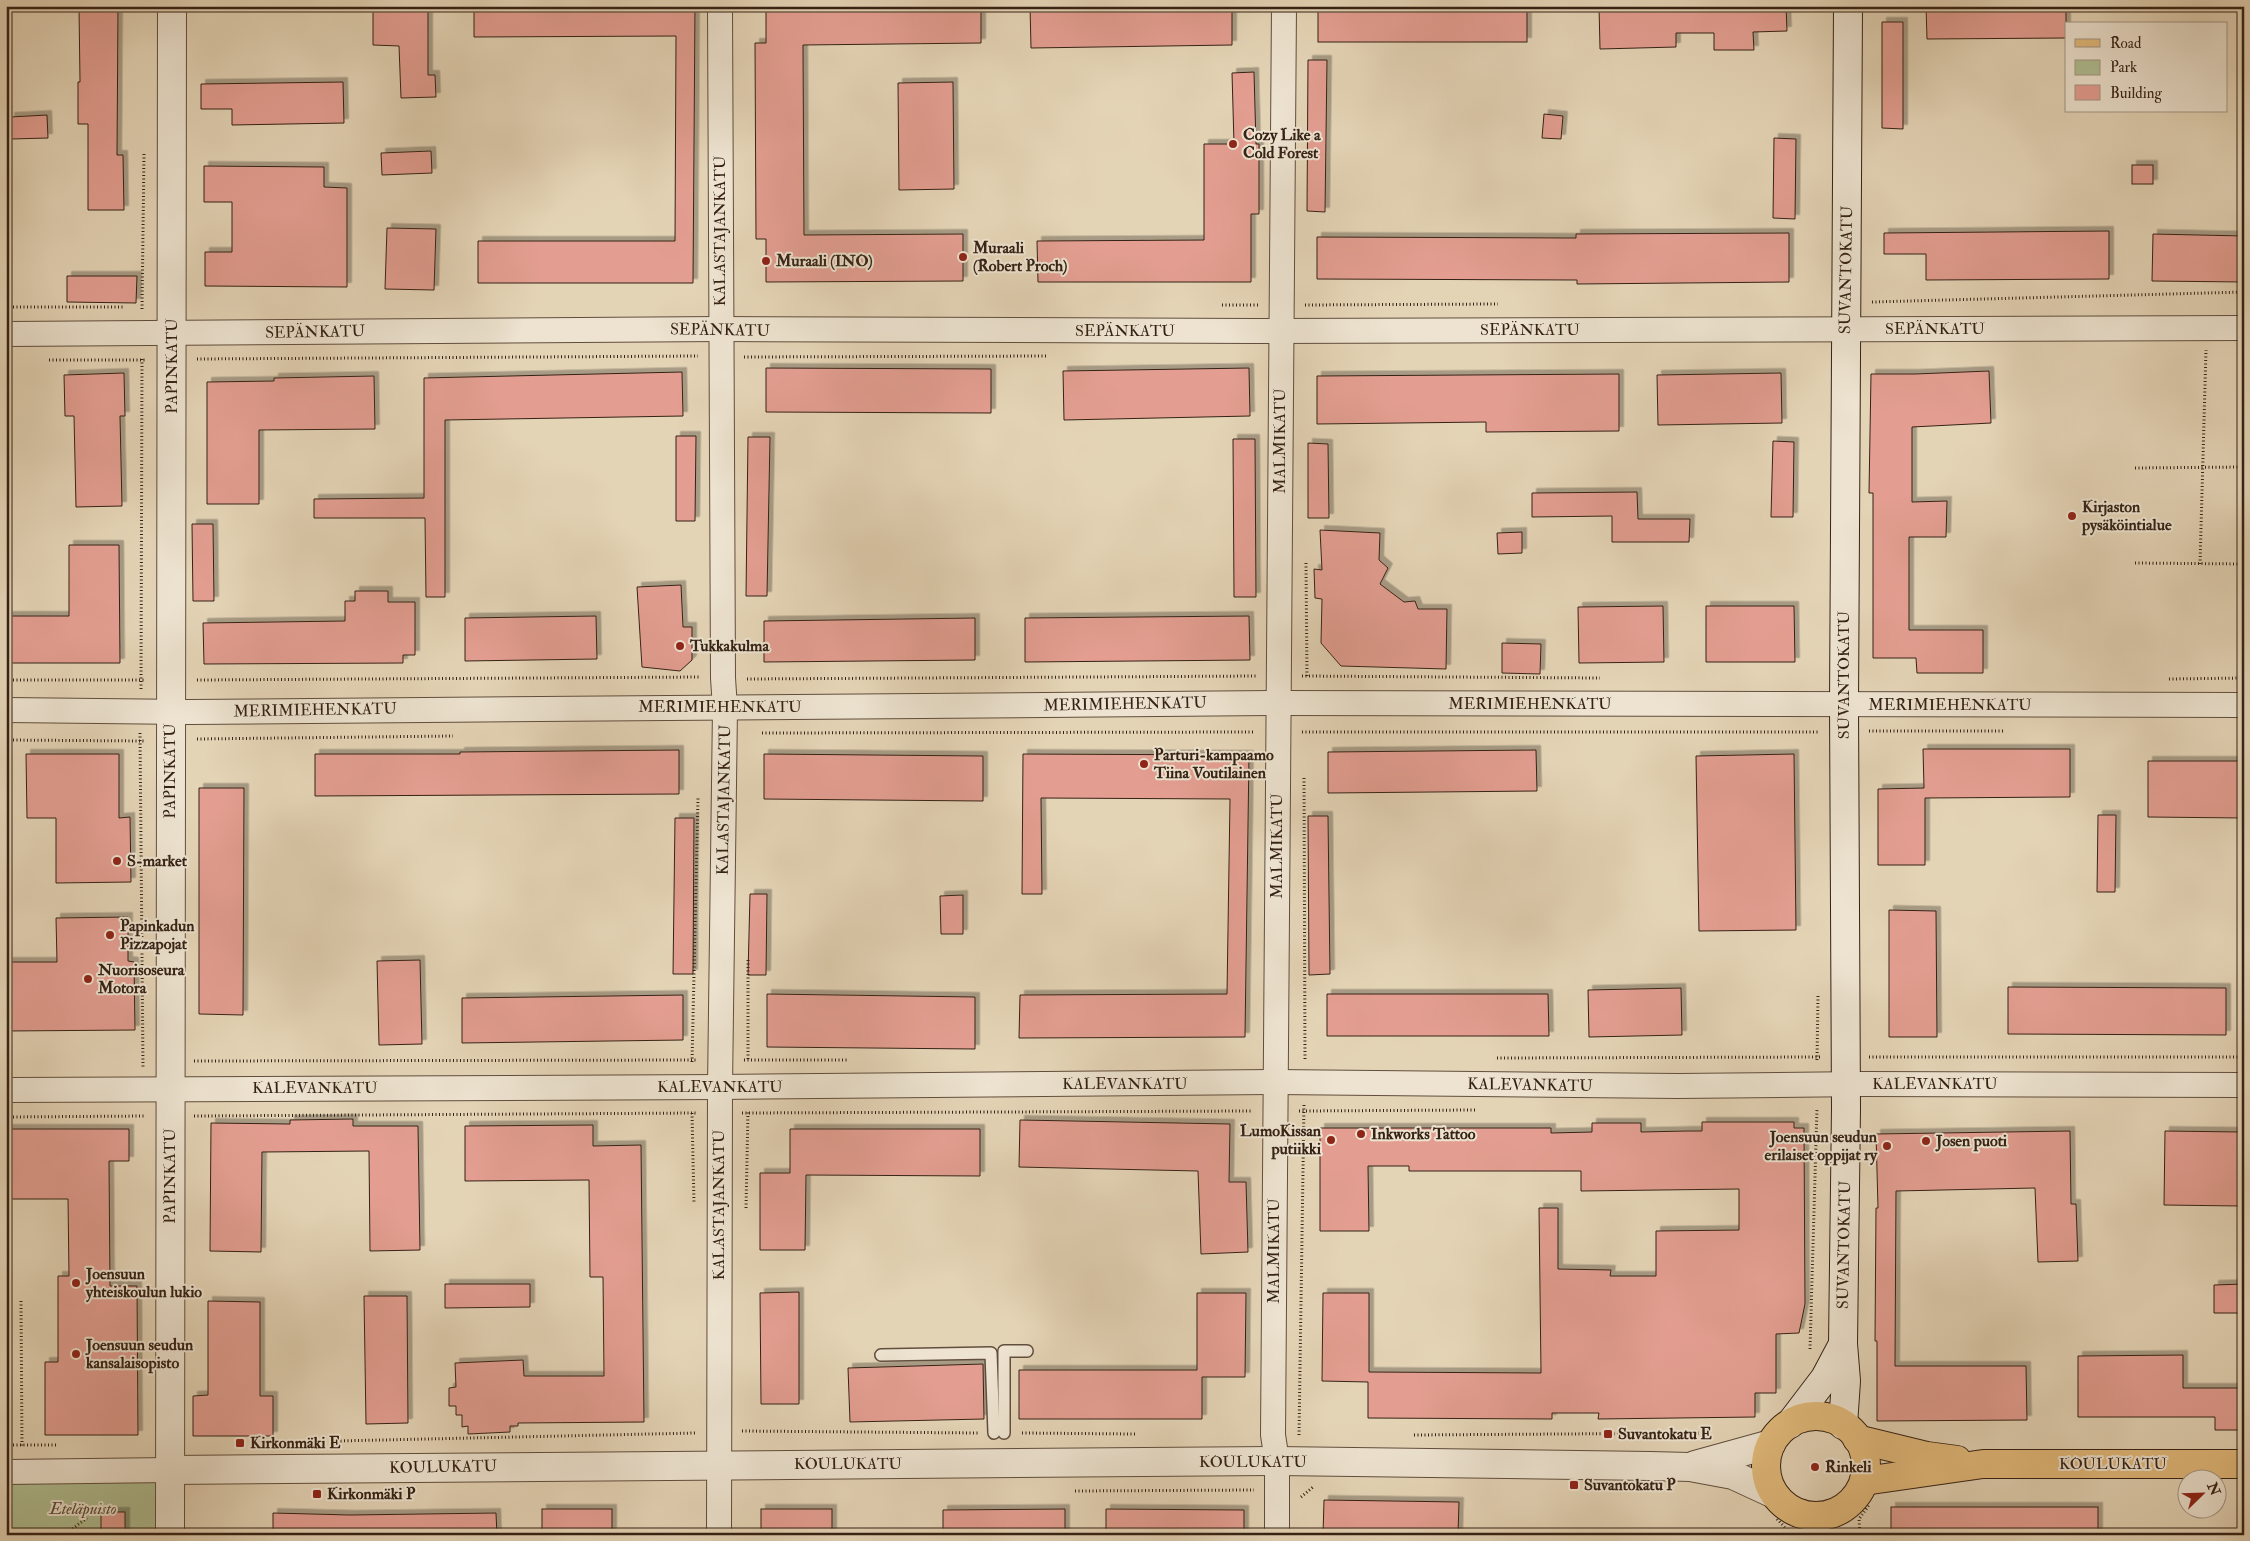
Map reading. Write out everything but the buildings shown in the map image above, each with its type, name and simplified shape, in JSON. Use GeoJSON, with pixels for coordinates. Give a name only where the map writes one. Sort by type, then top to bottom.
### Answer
{"type":"FeatureCollection","features":[{"type":"Feature","properties":{"kind":"main road"},"geometry":{"type":"LineString","coordinates":[[1811,1416],[1822,1417],[1850,1432],[1865,1459],[1864,1481],[1857,1495],[1846,1506],[1808,1525],[1786,1507],[1774,1494],[1766,1474],[1766,1459],[1771,1444],[1776,1436],[1790,1424],[1811,1416]]}},
{"type":"Feature","properties":{"kind":"main road","name":"KOULUKATU"},"geometry":{"type":"LineString","coordinates":[[1850,1432],[1927,1456],[1983,1464],[2244,1464]]}},
{"type":"Feature","properties":{"kind":"main road","name":"KOULUKATU"},"geometry":{"type":"LineString","coordinates":[[1864,1481],[1983,1464]]}},
{"type":"Feature","properties":{"kind":"main road"},"geometry":{"type":"LineString","coordinates":[[1843,1535],[1846,1506]]}},
{"type":"Feature","properties":{"kind":"street","name":"PAPINKATU"},"geometry":{"type":"LineString","coordinates":[[170,1535],[172,6]]}},
{"type":"Feature","properties":{"kind":"street","name":"KALASTAJANKATU"},"geometry":{"type":"LineString","coordinates":[[719,1535],[720,1087],[725,708],[723,678],[720,329],[720,6]]}},
{"type":"Feature","properties":{"kind":"street","name":"MALMIKATU"},"geometry":{"type":"LineString","coordinates":[[1277,1535],[1275,1448],[1275,1111],[1284,6]]}},
{"type":"Feature","properties":{"kind":"street","name":"SUVANTOKATU"},"geometry":{"type":"LineString","coordinates":[[1848,6],[1844,705],[1829,735],[1846,1097],[1843,1344],[1850,1432]]}},
{"type":"Feature","properties":{"kind":"street","name":"SEPÄNKATU"},"geometry":{"type":"LineString","coordinates":[[6,334],[172,346],[720,329],[1281,331],[2244,328]]}},
{"type":"Feature","properties":{"kind":"street","name":"MERIMIEHENKATU"},"geometry":{"type":"LineString","coordinates":[[6,710],[170,711],[700,706],[725,708],[1278,703],[2244,705]]}},
{"type":"Feature","properties":{"kind":"street","name":"KALEVANKATU"},"geometry":{"type":"LineString","coordinates":[[6,1090],[1276,1082],[1668,1086],[1817,1097],[1846,1097],[2244,1085]]}},
{"type":"Feature","properties":{"kind":"street","name":"SUVANTOKATU"},"geometry":{"type":"LineString","coordinates":[[1790,1424],[1825,1378],[1843,1344]]}},
{"type":"Feature","properties":{"kind":"street","name":"KOULUKATU"},"geometry":{"type":"LineString","coordinates":[[1690,1467],[1771,1444]]}},
{"type":"Feature","properties":{"kind":"street","name":"KOULUKATU"},"geometry":{"type":"LineString","coordinates":[[6,1472],[719,1465],[1275,1448],[1690,1467],[1733,1475],[1774,1494]]}},
{"type":"Feature","properties":{"kind":"lane"},"geometry":{"type":"LineString","coordinates":[[999,1433],[1004,1351],[1026,1351]]}},
{"type":"Feature","properties":{"kind":"lane"},"geometry":{"type":"LineString","coordinates":[[881,1355],[991,1352],[999,1433]]}},
{"type":"Feature","properties":{"kind":"path"},"geometry":{"type":"LineString","coordinates":[[1864,303],[2244,292]]}},
{"type":"Feature","properties":{"kind":"path"},"geometry":{"type":"LineString","coordinates":[[45,360],[172,346],[702,356]]}},
{"type":"Feature","properties":{"kind":"path"},"geometry":{"type":"LineString","coordinates":[[2200,564],[2206,349]]}},
{"type":"Feature","properties":{"kind":"path"},"geometry":{"type":"LineString","coordinates":[[743,357],[1050,356]]}},
{"type":"Feature","properties":{"kind":"path"},"geometry":{"type":"LineString","coordinates":[[2135,468],[2244,467]]}},
{"type":"Feature","properties":{"kind":"path"},"geometry":{"type":"LineString","coordinates":[[2135,563],[2244,564]]}},
{"type":"Feature","properties":{"kind":"path"},"geometry":{"type":"LineString","coordinates":[[6,680],[170,681],[1279,676],[1604,678]]}},
{"type":"Feature","properties":{"kind":"path"},"geometry":{"type":"LineString","coordinates":[[2168,679],[2244,678]]}},
{"type":"Feature","properties":{"kind":"path"},"geometry":{"type":"LineString","coordinates":[[724,732],[1304,732],[1829,735]]}},
{"type":"Feature","properties":{"kind":"path"},"geometry":{"type":"LineString","coordinates":[[1304,732],[1304,742]]}},
{"type":"Feature","properties":{"kind":"path"},"geometry":{"type":"LineString","coordinates":[[6,740],[463,736]]}},
{"type":"Feature","properties":{"kind":"path"},"geometry":{"type":"LineString","coordinates":[[1304,772],[1304,1059]]}},
{"type":"Feature","properties":{"kind":"path"},"geometry":{"type":"LineString","coordinates":[[1818,988],[1817,1097],[1809,1375],[1825,1378]]}},
{"type":"Feature","properties":{"kind":"path"},"geometry":{"type":"LineString","coordinates":[[1817,1097],[1846,1097]]}},
{"type":"Feature","properties":{"kind":"path"},"geometry":{"type":"LineString","coordinates":[[6,1117],[1481,1110]]}},
{"type":"Feature","properties":{"kind":"path"},"geometry":{"type":"LineString","coordinates":[[1299,1435],[1303,1111]]}},
{"type":"Feature","properties":{"kind":"path"},"geometry":{"type":"LineString","coordinates":[[6,1445],[22,1445],[21,1301]]}},
{"type":"Feature","properties":{"kind":"path"},"geometry":{"type":"LineString","coordinates":[[329,1441],[718,1432],[1144,1434]]}},
{"type":"Feature","properties":{"kind":"path"},"geometry":{"type":"LineString","coordinates":[[1408,1435],[1712,1433]]}},
{"type":"Feature","properties":{"kind":"path"},"geometry":{"type":"LineString","coordinates":[[1275,1448],[1299,1435],[1305,1435]]}},
{"type":"Feature","properties":{"kind":"path"},"geometry":{"type":"LineString","coordinates":[[64,1535],[87,1518]]}},
{"type":"Feature","properties":{"kind":"green space","name":"Eteläpuisto"},"geometry":{"type":"Polygon","coordinates":[[[160,1482],[159,1535],[6,1535],[6,1483],[160,1482]]]}},
{"type":"Feature","properties":{"kind":"place","name":"Cozy Like a Cold Forest"},"geometry":{"type":"Point","coordinates":[1233,144]}},
{"type":"Feature","properties":{"kind":"place","name":"Muraali (Robert Proch)"},"geometry":{"type":"Point","coordinates":[963,257]}},
{"type":"Feature","properties":{"kind":"place","name":"Muraali (INO)"},"geometry":{"type":"Point","coordinates":[766,261]}},
{"type":"Feature","properties":{"kind":"place","name":"Kirjaston pysäköintialue"},"geometry":{"type":"Point","coordinates":[2072,516]}},
{"type":"Feature","properties":{"kind":"place","name":"Tukkakulma"},"geometry":{"type":"Point","coordinates":[680,646]}},
{"type":"Feature","properties":{"kind":"place","name":"Parturi-kampaamo Tiina Voutilainen"},"geometry":{"type":"Point","coordinates":[1144,764]}},
{"type":"Feature","properties":{"kind":"place","name":"S-market"},"geometry":{"type":"Point","coordinates":[117,861]}},
{"type":"Feature","properties":{"kind":"place","name":"Papinkadun Pizzapojat"},"geometry":{"type":"Point","coordinates":[110,935]}},
{"type":"Feature","properties":{"kind":"place","name":"Nuorisoseura Motora"},"geometry":{"type":"Point","coordinates":[88,979]}},
{"type":"Feature","properties":{"kind":"place","name":"Inkworks Tattoo"},"geometry":{"type":"Point","coordinates":[1361,1134]}},
{"type":"Feature","properties":{"kind":"place","name":"LumoKissan putiikki"},"geometry":{"type":"Point","coordinates":[1331,1140]}},
{"type":"Feature","properties":{"kind":"place","name":"Josen puoti"},"geometry":{"type":"Point","coordinates":[1926,1141]}},
{"type":"Feature","properties":{"kind":"place","name":"Joensuun seudun erilaiset oppijat ry"},"geometry":{"type":"Point","coordinates":[1887,1146]}},
{"type":"Feature","properties":{"kind":"place","name":"Joensuun yhteiskoulun lukio"},"geometry":{"type":"Point","coordinates":[76,1283]}},
{"type":"Feature","properties":{"kind":"place","name":"Joensuun seudun kansalaisopisto"},"geometry":{"type":"Point","coordinates":[76,1354]}},
{"type":"Feature","properties":{"kind":"place","name":"Suvantokatu E"},"geometry":{"type":"Point","coordinates":[1608,1434]}},
{"type":"Feature","properties":{"kind":"place","name":"Kirkonmäki E"},"geometry":{"type":"Point","coordinates":[240,1443]}},
{"type":"Feature","properties":{"kind":"place","name":"Rinkeli"},"geometry":{"type":"Point","coordinates":[1815,1467]}},
{"type":"Feature","properties":{"kind":"place","name":"Suvantokatu P"},"geometry":{"type":"Point","coordinates":[1574,1485]}},
{"type":"Feature","properties":{"kind":"place","name":"Kirkonmäki P"},"geometry":{"type":"Point","coordinates":[317,1494]}}]}
